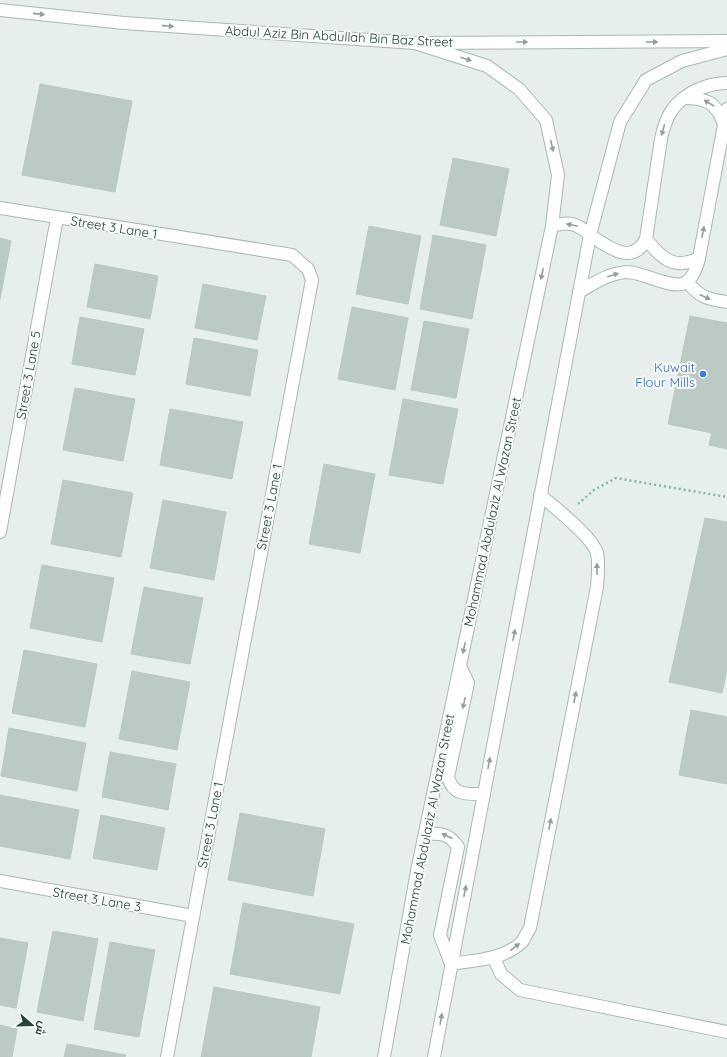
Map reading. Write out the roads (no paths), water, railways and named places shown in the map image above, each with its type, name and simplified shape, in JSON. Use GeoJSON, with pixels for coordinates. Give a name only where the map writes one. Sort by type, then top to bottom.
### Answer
{"type":"FeatureCollection","features":[{"type":"Feature","properties":{"kind":"street","name":"Abdul Aziz Bin Abdullah Bin Baz Street"},"geometry":{"type":"LineString","coordinates":[[0,10],[124,23],[415,43],[727,41]]}},
{"type":"Feature","properties":{"kind":"street","name":"Mohammad Abdulaziz Al Wazan Street"},"geometry":{"type":"LineString","coordinates":[[384,1057],[425,834],[552,226],[558,175],[546,120],[519,89],[487,66],[415,43]]}},
{"type":"Feature","properties":{"kind":"street"},"geometry":{"type":"LineString","coordinates":[[434,1057],[590,235],[620,122],[646,80],[682,61],[727,49]]}},
{"type":"Feature","properties":{"kind":"street"},"geometry":{"type":"LineString","coordinates":[[552,226],[562,223],[572,224],[582,228],[612,249],[626,253],[633,252],[643,245],[646,239],[664,126],[672,110],[684,98],[698,90],[711,84],[727,83]]}},
{"type":"Feature","properties":{"kind":"street"},"geometry":{"type":"LineString","coordinates":[[684,98],[704,100],[712,103],[718,110],[724,124]]}},
{"type":"Feature","properties":{"kind":"street"},"geometry":{"type":"LineString","coordinates":[[579,292],[616,273],[629,272],[672,284],[681,285],[687,282],[694,274],[699,258],[727,109]]}},
{"type":"Feature","properties":{"kind":"street","name":"Street 3 Lane 1"},"geometry":{"type":"LineString","coordinates":[[0,208],[292,255],[308,269],[312,280],[167,1057]]}},
{"type":"Feature","properties":{"kind":"street","name":"Street 3 Lane 5"},"geometry":{"type":"LineString","coordinates":[[0,532],[57,218]]}},
{"type":"Feature","properties":{"kind":"street"},"geometry":{"type":"LineString","coordinates":[[646,239],[655,250],[668,260],[684,264],[699,258]]}},
{"type":"Feature","properties":{"kind":"street"},"geometry":{"type":"LineString","coordinates":[[687,282],[696,292],[704,297],[727,302]]}},
{"type":"Feature","properties":{"kind":"street"},"geometry":{"type":"LineString","coordinates":[[451,964],[494,958],[507,952],[522,941],[530,928],[597,587],[598,571],[596,552],[589,539],[540,495]]}},
{"type":"Feature","properties":{"kind":"street"},"geometry":{"type":"LineString","coordinates":[[460,666],[468,683],[448,777],[450,785],[457,792],[484,794]]}},
{"type":"Feature","properties":{"kind":"street"},"geometry":{"type":"LineString","coordinates":[[425,834],[440,833],[452,838],[458,847],[440,935],[451,964]]}},
{"type":"Feature","properties":{"kind":"street","name":"Street 3 Lane 3"},"geometry":{"type":"LineString","coordinates":[[0,881],[193,916]]}},
{"type":"Feature","properties":{"kind":"street"},"geometry":{"type":"LineString","coordinates":[[494,958],[501,974],[520,990],[727,1032]]}},
{"type":"Feature","properties":{"kind":"place","name":"Kuwait Flour Mills"},"geometry":{"type":"Point","coordinates":[703,374]}}]}
